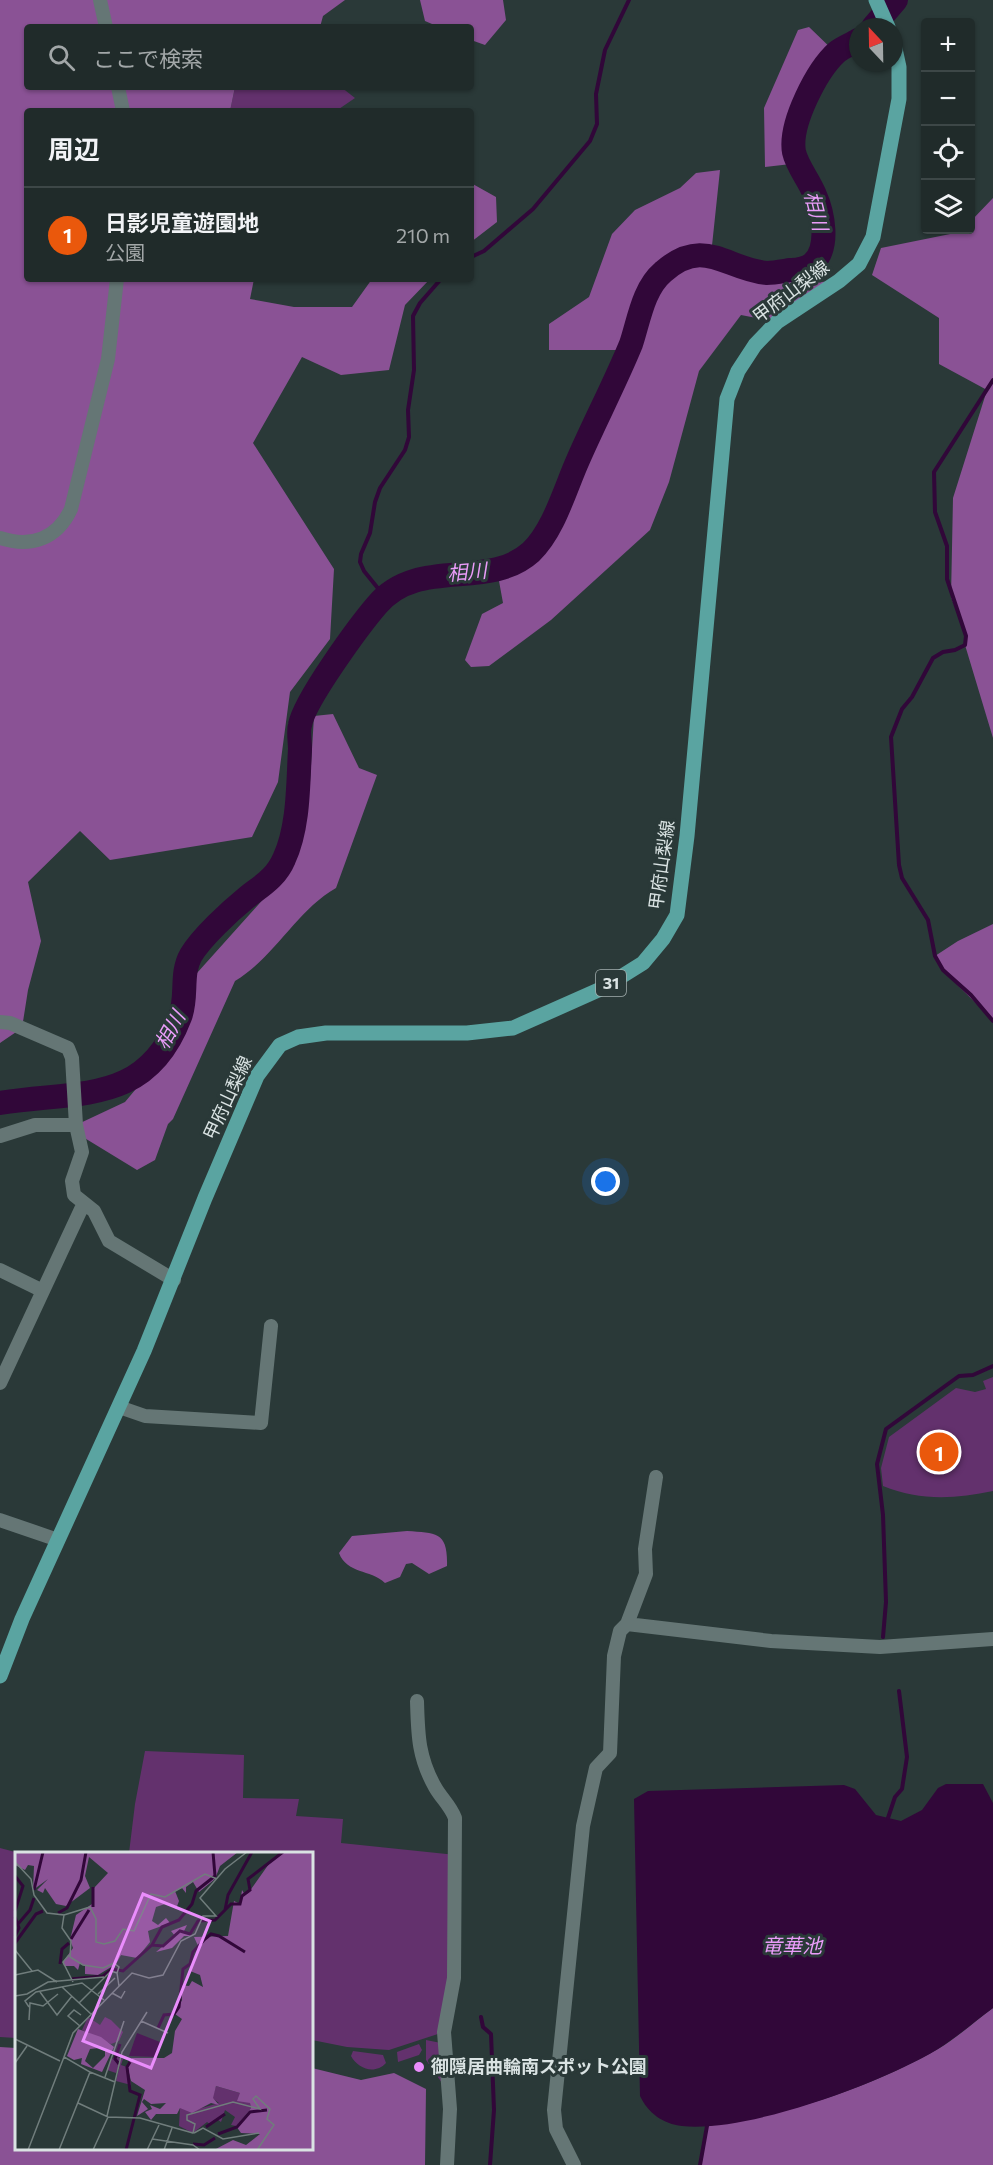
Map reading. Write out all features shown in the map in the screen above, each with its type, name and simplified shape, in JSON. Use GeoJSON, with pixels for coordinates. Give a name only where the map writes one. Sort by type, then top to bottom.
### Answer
{"type":"FeatureCollection","features":[{"type":"Feature","properties":{"kind":"main road"},"geometry":{"type":"LineString","coordinates":[[876,0],[884,18]]}},
{"type":"Feature","properties":{"kind":"main road","name":"甲府山梨線"},"geometry":{"type":"LineString","coordinates":[[0,1676],[22,1619],[174,1280],[205,1198],[257,1076],[280,1045],[298,1037],[326,1033],[467,1033],[513,1028],[603,988],[643,963],[663,939],[677,915],[687,836],[727,399],[738,371],[755,345],[777,322],[839,281],[859,264],[873,237],[899,99],[899,72]]}},
{"type":"Feature","properties":{"kind":"street"},"geometry":{"type":"LineString","coordinates":[[100,0],[105,24]]}},
{"type":"Feature","properties":{"kind":"street"},"geometry":{"type":"LineString","coordinates":[[119,90],[122,108]]}},
{"type":"Feature","properties":{"kind":"street"},"geometry":{"type":"LineString","coordinates":[[0,538],[23,543],[46,538],[61,526],[71,509],[108,359],[117,282]]}},
{"type":"Feature","properties":{"kind":"street"},"geometry":{"type":"LineString","coordinates":[[0,1022],[10,1023],[68,1048],[72,1058],[76,1125],[82,1152],[70,1188],[83,1205],[98,1217],[109,1241],[174,1280]]}},
{"type":"Feature","properties":{"kind":"street"},"geometry":{"type":"LineString","coordinates":[[0,1136],[35,1125],[76,1125]]}},
{"type":"Feature","properties":{"kind":"street"},"geometry":{"type":"LineString","coordinates":[[0,1383],[83,1205]]}},
{"type":"Feature","properties":{"kind":"street"},"geometry":{"type":"LineString","coordinates":[[0,1270],[43,1291]]}},
{"type":"Feature","properties":{"kind":"street"},"geometry":{"type":"LineString","coordinates":[[119,1407],[145,1416],[261,1423],[271,1326]]}},
{"type":"Feature","properties":{"kind":"street"},"geometry":{"type":"LineString","coordinates":[[574,2165],[556,2129],[554,2110],[583,1826],[596,1768],[610,1753],[614,1656],[620,1631],[627,1624],[646,1574],[645,1549],[656,1477]]}},
{"type":"Feature","properties":{"kind":"street"},"geometry":{"type":"LineString","coordinates":[[0,1520],[58,1540]]}},
{"type":"Feature","properties":{"kind":"street"},"geometry":{"type":"LineString","coordinates":[[627,1624],[771,1641],[880,1647],[993,1639]]}},
{"type":"Feature","properties":{"kind":"street"},"geometry":{"type":"LineString","coordinates":[[417,1701],[419,1751],[435,1789],[450,1804],[455,1818],[454,1978],[444,2032],[450,2109],[447,2165]]}},
{"type":"Feature","properties":{"kind":"shaded area"},"geometry":{"type":"Polygon","coordinates":[[[0,0],[345,0],[323,16],[321,24],[24,24],[24,90],[234,90],[231,108],[24,108],[24,282],[253,282],[250,299],[294,307],[352,307],[370,282],[427,282],[405,305],[389,370],[341,375],[302,357],[253,443],[334,569],[330,639],[290,692],[278,782],[252,837],[110,860],[80,831],[28,882],[41,941],[28,990],[22,1028],[0,1043],[0,0]]]}},
{"type":"Feature","properties":{"kind":"shaded area"},"geometry":{"type":"Polygon","coordinates":[[[420,0],[503,0],[506,20],[485,45],[474,41],[474,24],[432,24],[425,21],[420,0]]]}},
{"type":"Feature","properties":{"kind":"shaded area"},"geometry":{"type":"Polygon","coordinates":[[[809,27],[836,53],[804,101],[796,121],[791,164],[765,167],[764,108],[798,30],[809,27]]]}},
{"type":"Feature","properties":{"kind":"shaded area"},"geometry":{"type":"Polygon","coordinates":[[[234,90],[345,90],[355,98],[340,108],[231,108],[234,90]]]}},
{"type":"Feature","properties":{"kind":"shaded area"},"geometry":{"type":"Polygon","coordinates":[[[720,170],[711,255],[747,277],[801,283],[839,281],[777,322],[741,315],[699,371],[669,482],[650,530],[551,620],[489,666],[471,667],[465,660],[482,614],[503,603],[497,570],[529,554],[543,535],[628,350],[549,350],[549,324],[589,297],[612,234],[635,210],[680,188],[696,173],[720,170]]]}},
{"type":"Feature","properties":{"kind":"shaded area"},"geometry":{"type":"Polygon","coordinates":[[[474,185],[496,197],[497,222],[474,240],[474,185]]]}},
{"type":"Feature","properties":{"kind":"shaded area"},"geometry":{"type":"Polygon","coordinates":[[[993,198],[993,738],[965,645],[966,636],[951,597],[953,498],[987,390],[939,364],[939,318],[872,275],[881,248],[950,234],[975,234],[975,217],[993,198]]]}},
{"type":"Feature","properties":{"kind":"shaded area"},"geometry":{"type":"Polygon","coordinates":[[[333,714],[359,768],[377,775],[336,888],[309,909],[262,960],[235,981],[173,1119],[168,1124],[155,1160],[137,1170],[78,1134],[76,1125],[125,1102],[166,1053],[187,1010],[190,988],[197,973],[294,865],[310,782],[314,716],[333,714]]]}},
{"type":"Feature","properties":{"kind":"shaded area"},"geometry":{"type":"Polygon","coordinates":[[[993,924],[993,1021],[954,982],[935,956],[958,941],[993,924]]]}},
{"type":"Feature","properties":{"kind":"shaded area"},"geometry":{"type":"Polygon","coordinates":[[[993,1377],[993,1491],[965,1496],[937,1497],[910,1494],[883,1486],[881,1468],[889,1437],[956,1388],[975,1392],[986,1389],[983,1381],[993,1377]]]}},
{"type":"Feature","properties":{"kind":"shaded area"},"geometry":{"type":"Polygon","coordinates":[[[407,1531],[439,1536],[445,1546],[447,1566],[429,1574],[412,1563],[406,1564],[400,1577],[385,1583],[373,1575],[347,1565],[339,1553],[352,1536],[407,1531]]]}},
{"type":"Feature","properties":{"kind":"shaded area"},"geometry":{"type":"Polygon","coordinates":[[[145,1751],[244,1755],[243,1798],[299,1799],[296,1816],[343,1819],[341,1843],[456,1855],[444,2032],[389,2050],[347,2047],[314,2040],[314,1852],[129,1852],[145,1751]]]}},
{"type":"Feature","properties":{"kind":"shaded area"},"geometry":{"type":"Polygon","coordinates":[[[0,1848],[15,1852],[15,2038],[0,2037],[0,1848]]]}},
{"type":"Feature","properties":{"kind":"shaded area"},"geometry":{"type":"Polygon","coordinates":[[[993,2008],[993,2165],[700,2165],[707,2126],[796,2108],[855,2088],[912,2063],[945,2045],[993,2008]]]}},
{"type":"Feature","properties":{"kind":"shaded area"},"geometry":{"type":"Polygon","coordinates":[[[426,2040],[441,2043],[442,2083],[426,2060],[426,2040]]]}},
{"type":"Feature","properties":{"kind":"shaded area"},"geometry":{"type":"Polygon","coordinates":[[[419,2044],[422,2050],[419,2055],[398,2062],[397,2052],[419,2044]]]}},
{"type":"Feature","properties":{"kind":"shaded area"},"geometry":{"type":"Polygon","coordinates":[[[0,2047],[15,2048],[15,2150],[314,2150],[314,2068],[361,2080],[394,2073],[426,2089],[425,2165],[0,2165],[0,2047]]]}},
{"type":"Feature","properties":{"kind":"shaded area"},"geometry":{"type":"Polygon","coordinates":[[[353,2051],[383,2055],[386,2063],[377,2069],[367,2069],[354,2061],[351,2056],[353,2051]]]}},
{"type":"Feature","properties":{"kind":"water","name":"竜華池"},"geometry":{"type":"Polygon","coordinates":[[[946,1784],[983,1784],[993,1803],[993,2008],[938,2049],[914,2062],[850,2090],[777,2114],[742,2122],[682,2126],[662,2120],[652,2112],[640,2096],[634,1799],[648,1791],[844,1785],[855,1789],[876,1815],[901,1821],[922,1810],[938,1788],[946,1784]]]}},
{"type":"Feature","properties":{"kind":"waterway"},"geometry":{"type":"LineString","coordinates":[[474,256],[484,251],[533,209],[590,141],[597,124],[596,94],[605,50],[629,0]]}},
{"type":"Feature","properties":{"kind":"waterway","name":"相川"},"geometry":{"type":"LineString","coordinates":[[881,18],[896,0]]}},
{"type":"Feature","properties":{"kind":"waterway","name":"相川"},"geometry":{"type":"LineString","coordinates":[[0,1103],[82,1094],[106,1088],[129,1080],[148,1066],[166,1046],[180,1017],[184,1002],[186,970],[191,955],[224,917],[272,877],[284,859],[293,833],[297,805],[299,728],[321,682],[369,615],[394,590],[432,577],[495,570],[514,563],[531,552],[539,543],[558,509],[631,344],[646,296],[656,279],[678,261],[691,256],[703,255],[753,271],[767,273],[800,269],[813,263],[822,248],[822,220],[815,195],[794,152],[796,127],[806,98],[821,71],[837,52],[849,45]]}},
{"type":"Feature","properties":{"kind":"waterway"},"geometry":{"type":"LineString","coordinates":[[385,597],[364,571],[360,562],[361,554],[370,533],[375,502],[380,488],[405,450],[409,437],[408,410],[414,370],[413,316],[420,303],[438,282]]}},
{"type":"Feature","properties":{"kind":"waterway"},"geometry":{"type":"LineString","coordinates":[[993,380],[934,472],[935,512],[947,546],[947,579],[966,636],[965,645],[933,658],[912,697],[902,709],[891,737],[899,865],[902,878],[928,920],[935,956],[943,970],[971,995],[993,1021]]}},
{"type":"Feature","properties":{"kind":"waterway"},"geometry":{"type":"LineString","coordinates":[[883,1637],[886,1602],[883,1515],[877,1464],[886,1429],[959,1376],[973,1375],[993,1366]]}},
{"type":"Feature","properties":{"kind":"waterway"},"geometry":{"type":"LineString","coordinates":[[888,1818],[895,1797],[902,1789],[907,1757],[899,1691]]}},
{"type":"Feature","properties":{"kind":"waterway"},"geometry":{"type":"LineString","coordinates":[[481,2017],[483,2027],[491,2034],[494,2110],[490,2165]]}},
{"type":"Feature","properties":{"kind":"waterway"},"geometry":{"type":"LineString","coordinates":[[700,2165],[707,2126]]}},
{"type":"Feature","properties":{"kind":"place","name":"日影児童遊園地"},"geometry":{"type":"Point","coordinates":[939,1452]}},
{"type":"Feature","properties":{"kind":"place","name":"御隠居曲輪南スポット公園"},"geometry":{"type":"Point","coordinates":[419,2067]}}]}
